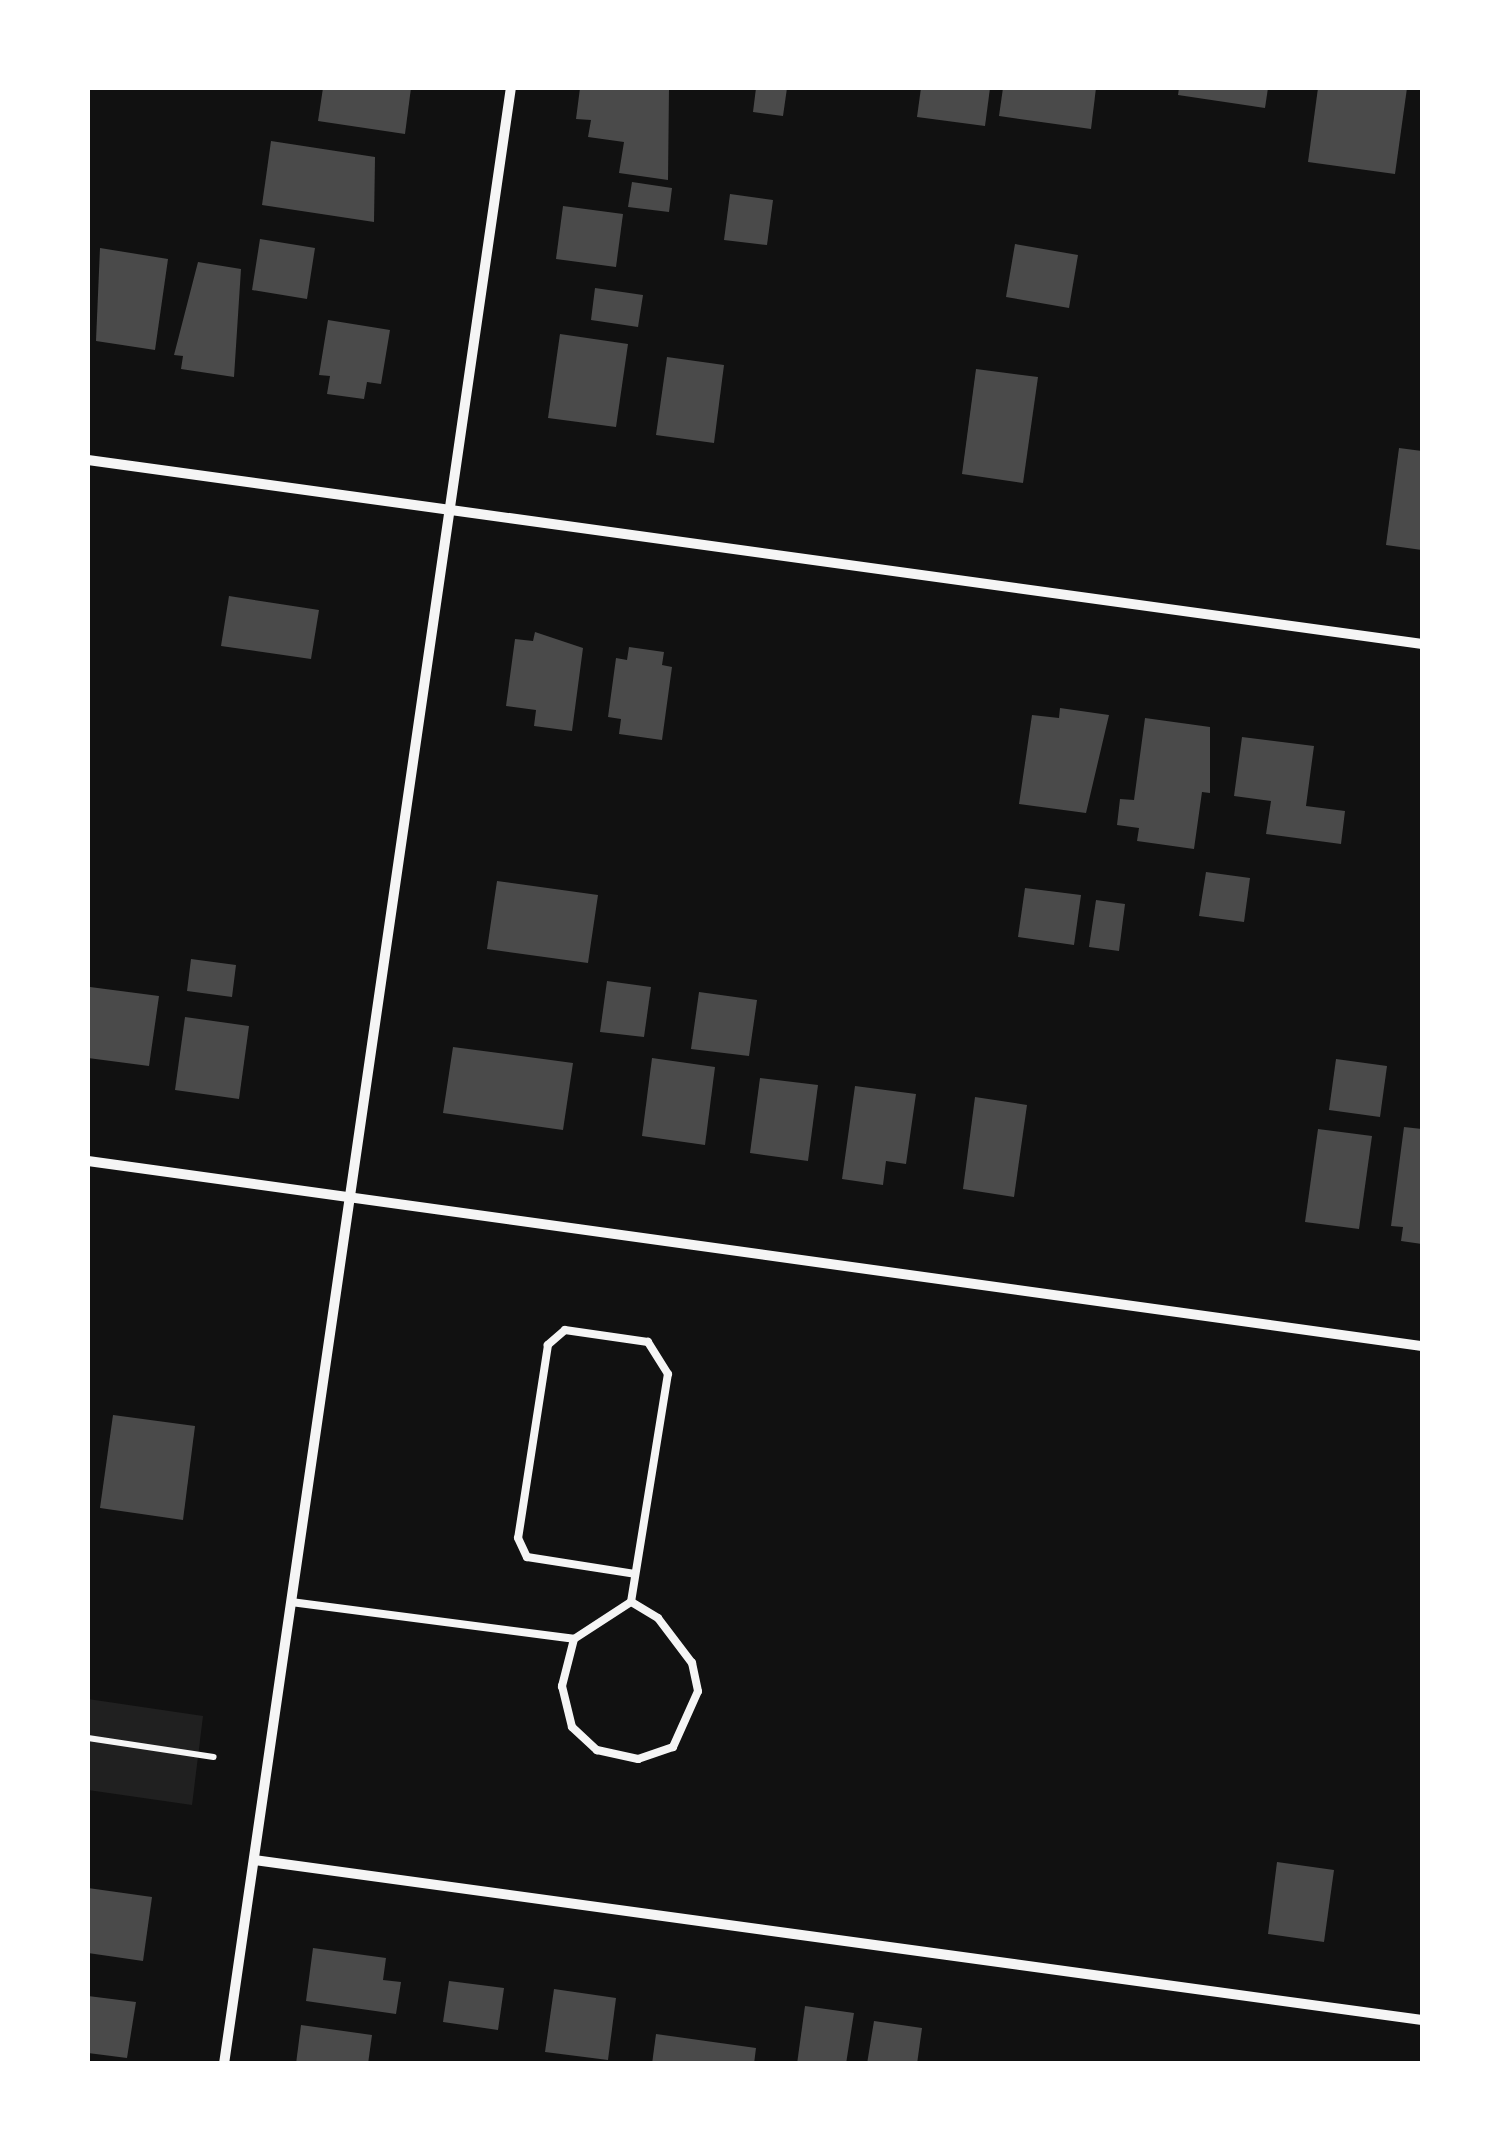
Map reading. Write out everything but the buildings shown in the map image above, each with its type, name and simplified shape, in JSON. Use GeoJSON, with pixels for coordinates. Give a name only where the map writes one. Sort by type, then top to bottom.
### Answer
{"type":"FeatureCollection","features":[{"type":"Feature","properties":{"kind":"street"},"geometry":{"type":"LineString","coordinates":[[224,2064],[511,88]]}},
{"type":"Feature","properties":{"kind":"street"},"geometry":{"type":"LineString","coordinates":[[88,460],[1422,644]]}},
{"type":"Feature","properties":{"kind":"street"},"geometry":{"type":"LineString","coordinates":[[88,1161],[1422,1346]]}},
{"type":"Feature","properties":{"kind":"street"},"geometry":{"type":"LineString","coordinates":[[254,1860],[1422,2020]]}},
{"type":"Feature","properties":{"kind":"lane"},"geometry":{"type":"LineString","coordinates":[[291,1602],[574,1638],[631,1602],[668,1374],[648,1342],[565,1330],[548,1344],[518,1538],[528,1557],[635,1574]]}},
{"type":"Feature","properties":{"kind":"lane"},"geometry":{"type":"LineString","coordinates":[[574,1638],[562,1686],[572,1727],[597,1750],[638,1759],[674,1747],[698,1691],[692,1663],[658,1618],[631,1602]]}},
{"type":"Feature","properties":{"kind":"path"},"geometry":{"type":"LineString","coordinates":[[88,1738],[214,1757]]}},
{"type":"Feature","properties":{"kind":"shaded area"},"geometry":{"type":"Polygon","coordinates":[[[88,1699],[203,1716],[192,1805],[88,1790],[88,1699]]]}}]}
